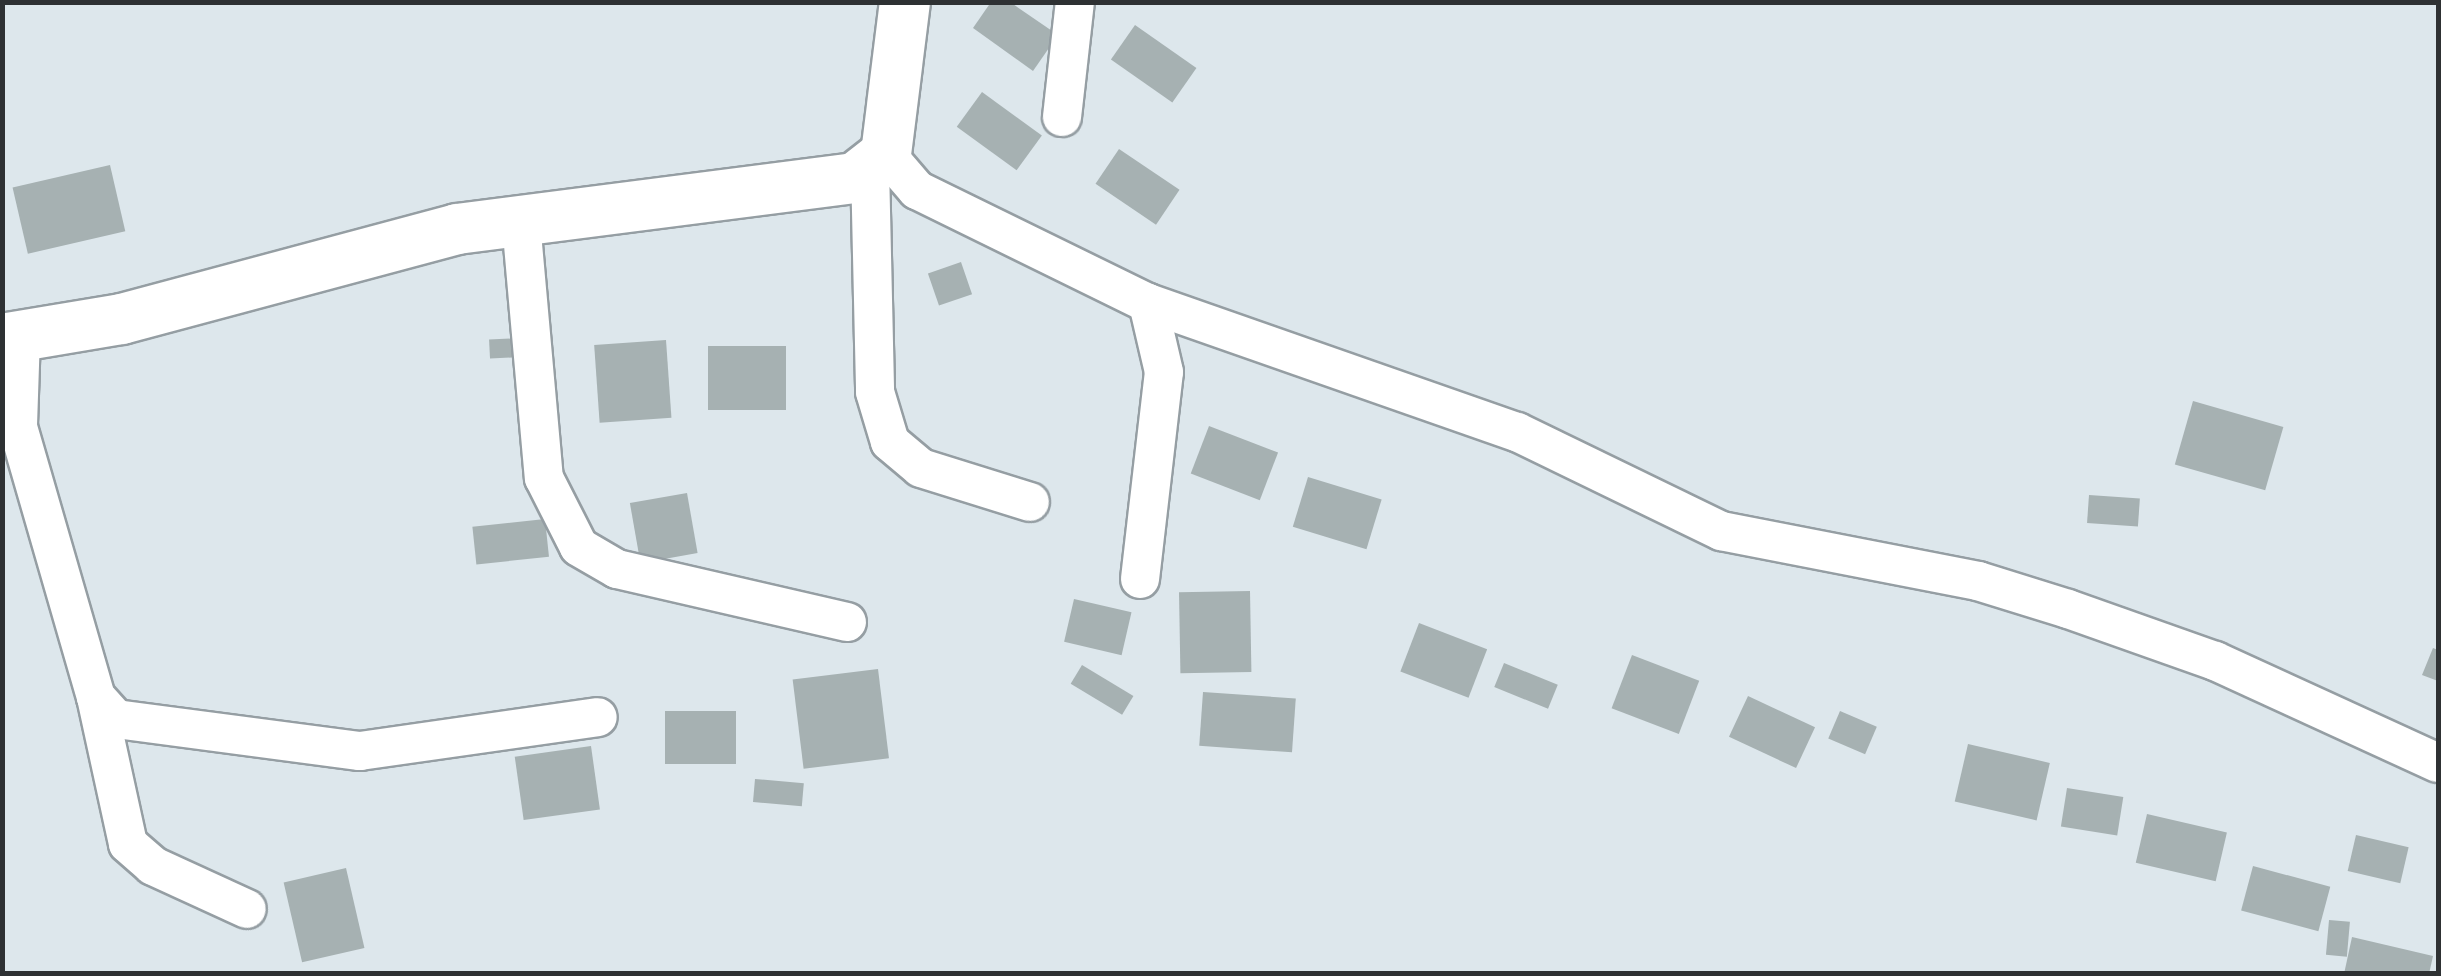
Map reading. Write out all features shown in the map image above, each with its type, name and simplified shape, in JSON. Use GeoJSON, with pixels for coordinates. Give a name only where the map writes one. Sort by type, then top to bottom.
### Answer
{"type":"FeatureCollection","features":[{"type":"Feature","properties":{"kind":"main road"},"geometry":{"type":"LineString","coordinates":[[12,337],[521,222],[808,189],[878,160],[905,2]]}},
{"type":"Feature","properties":{"kind":"street"},"geometry":{"type":"LineString","coordinates":[[1062,117],[1074,2]]}},
{"type":"Feature","properties":{"kind":"street"},"geometry":{"type":"LineString","coordinates":[[878,160],[917,190],[1148,304],[1517,432],[1721,532],[1978,582],[2068,609],[2216,661],[2438,763]]}},
{"type":"Feature","properties":{"kind":"street"},"geometry":{"type":"LineString","coordinates":[[878,160],[874,392],[890,442],[921,468],[1030,502]]}},
{"type":"Feature","properties":{"kind":"street"},"geometry":{"type":"LineString","coordinates":[[521,222],[544,478],[579,547],[617,569],[847,622]]}},
{"type":"Feature","properties":{"kind":"street"},"geometry":{"type":"LineString","coordinates":[[1140,578],[1164,372],[1148,304]]}},
{"type":"Feature","properties":{"kind":"street"},"geometry":{"type":"LineString","coordinates":[[12,337],[18,427],[96,698],[128,844],[153,866],[247,909]]}},
{"type":"Feature","properties":{"kind":"street"},"geometry":{"type":"LineString","coordinates":[[96,698],[116,719],[360,751],[598,717]]}},
{"type":"Feature","properties":{"kind":"building"},"geometry":{"type":"Polygon","coordinates":[[[991,2],[1010,2],[1058,35],[1033,71],[973,28],[991,2]]]}},
{"type":"Feature","properties":{"kind":"building"},"geometry":{"type":"Polygon","coordinates":[[[1135,25],[1196,68],[1172,102],[1111,59],[1135,25]]]}},
{"type":"Feature","properties":{"kind":"building"},"geometry":{"type":"Polygon","coordinates":[[[982,92],[1042,135],[1017,170],[957,127],[982,92]]]}},
{"type":"Feature","properties":{"kind":"building"},"geometry":{"type":"Polygon","coordinates":[[[1119,149],[1180,190],[1156,225],[1096,184],[1119,149]]]}},
{"type":"Feature","properties":{"kind":"building"},"geometry":{"type":"Polygon","coordinates":[[[110,165],[125,231],[28,254],[13,187],[110,165]]]}},
{"type":"Feature","properties":{"kind":"building"},"geometry":{"type":"Polygon","coordinates":[[[961,262],[972,294],[939,306],[928,273],[961,262]]]}},
{"type":"Feature","properties":{"kind":"building"},"geometry":{"type":"Polygon","coordinates":[[[520,338],[521,357],[490,359],[489,340],[520,338]]]}},
{"type":"Feature","properties":{"kind":"building"},"geometry":{"type":"Polygon","coordinates":[[[666,340],[671,418],[600,423],[594,345],[666,340]]]}},
{"type":"Feature","properties":{"kind":"building"},"geometry":{"type":"Polygon","coordinates":[[[708,346],[786,346],[786,410],[708,410],[708,346]]]}},
{"type":"Feature","properties":{"kind":"building"},"geometry":{"type":"Polygon","coordinates":[[[2193,401],[2283,427],[2265,490],[2175,464],[2193,401]]]}},
{"type":"Feature","properties":{"kind":"building"},"geometry":{"type":"Polygon","coordinates":[[[1209,426],[1278,453],[1260,500],[1191,474],[1209,426]]]}},
{"type":"Feature","properties":{"kind":"building"},"geometry":{"type":"Polygon","coordinates":[[[1308,477],[1382,500],[1366,549],[1293,527],[1308,477]]]}},
{"type":"Feature","properties":{"kind":"building"},"geometry":{"type":"Polygon","coordinates":[[[687,493],[698,553],[640,563],[630,503],[687,493]]]}},
{"type":"Feature","properties":{"kind":"building"},"geometry":{"type":"Polygon","coordinates":[[[2089,495],[2140,499],[2138,526],[2087,523],[2089,495]]]}},
{"type":"Feature","properties":{"kind":"building"},"geometry":{"type":"Polygon","coordinates":[[[545,519],[549,557],[476,564],[472,527],[545,519]]]}},
{"type":"Feature","properties":{"kind":"building"},"geometry":{"type":"Polygon","coordinates":[[[1250,591],[1251,672],[1180,673],[1179,592],[1250,591]]]}},
{"type":"Feature","properties":{"kind":"building"},"geometry":{"type":"Polygon","coordinates":[[[1074,599],[1131,612],[1122,655],[1064,642],[1074,599]]]}},
{"type":"Feature","properties":{"kind":"building"},"geometry":{"type":"Polygon","coordinates":[[[1419,623],[1487,649],[1469,698],[1400,672],[1419,623]]]}},
{"type":"Feature","properties":{"kind":"building"},"geometry":{"type":"Polygon","coordinates":[[[2433,648],[2438,650],[2438,681],[2422,675],[2433,648]]]}},
{"type":"Feature","properties":{"kind":"building"},"geometry":{"type":"Polygon","coordinates":[[[1632,655],[1699,681],[1679,734],[1612,708],[1632,655]]]}},
{"type":"Feature","properties":{"kind":"building"},"geometry":{"type":"Polygon","coordinates":[[[1504,663],[1558,685],[1548,709],[1494,687],[1504,663]]]}},
{"type":"Feature","properties":{"kind":"building"},"geometry":{"type":"Polygon","coordinates":[[[1082,665],[1133,696],[1122,715],[1071,684],[1082,665]]]}},
{"type":"Feature","properties":{"kind":"building"},"geometry":{"type":"Polygon","coordinates":[[[878,669],[889,758],[804,769],[793,679],[878,669]]]}},
{"type":"Feature","properties":{"kind":"building"},"geometry":{"type":"Polygon","coordinates":[[[1203,692],[1296,698],[1292,752],[1199,746],[1203,692]]]}},
{"type":"Feature","properties":{"kind":"building"},"geometry":{"type":"Polygon","coordinates":[[[1748,696],[1815,727],[1796,768],[1729,737],[1748,696]]]}},
{"type":"Feature","properties":{"kind":"building"},"geometry":{"type":"Polygon","coordinates":[[[665,711],[736,711],[736,764],[665,764],[665,711]]]}},
{"type":"Feature","properties":{"kind":"building"},"geometry":{"type":"Polygon","coordinates":[[[1840,711],[1877,727],[1865,754],[1828,739],[1840,711]]]}},
{"type":"Feature","properties":{"kind":"building"},"geometry":{"type":"Polygon","coordinates":[[[1968,744],[2050,763],[2037,820],[1955,801],[1968,744]]]}},
{"type":"Feature","properties":{"kind":"building"},"geometry":{"type":"Polygon","coordinates":[[[591,746],[600,809],[524,820],[515,757],[591,746]]]}},
{"type":"Feature","properties":{"kind":"building"},"geometry":{"type":"Polygon","coordinates":[[[755,779],[804,783],[802,806],[753,802],[755,779]]]}},
{"type":"Feature","properties":{"kind":"building"},"geometry":{"type":"Polygon","coordinates":[[[2067,788],[2123,797],[2117,835],[2061,827],[2067,788]]]}},
{"type":"Feature","properties":{"kind":"building"},"geometry":{"type":"Polygon","coordinates":[[[2147,814],[2227,832],[2216,881],[2136,863],[2147,814]]]}},
{"type":"Feature","properties":{"kind":"building"},"geometry":{"type":"Polygon","coordinates":[[[2356,835],[2409,847],[2400,883],[2348,871],[2356,835]]]}},
{"type":"Feature","properties":{"kind":"building"},"geometry":{"type":"Polygon","coordinates":[[[2253,866],[2330,887],[2318,931],[2241,910],[2253,866]]]}},
{"type":"Feature","properties":{"kind":"building"},"geometry":{"type":"Polygon","coordinates":[[[346,868],[364,948],[302,962],[284,882],[346,868]]]}},
{"type":"Feature","properties":{"kind":"building"},"geometry":{"type":"Polygon","coordinates":[[[2329,920],[2350,922],[2347,957],[2326,955],[2329,920]]]}},
{"type":"Feature","properties":{"kind":"building"},"geometry":{"type":"Polygon","coordinates":[[[2352,937],[2433,956],[2429,974],[2344,974],[2352,937]]]}}]}
